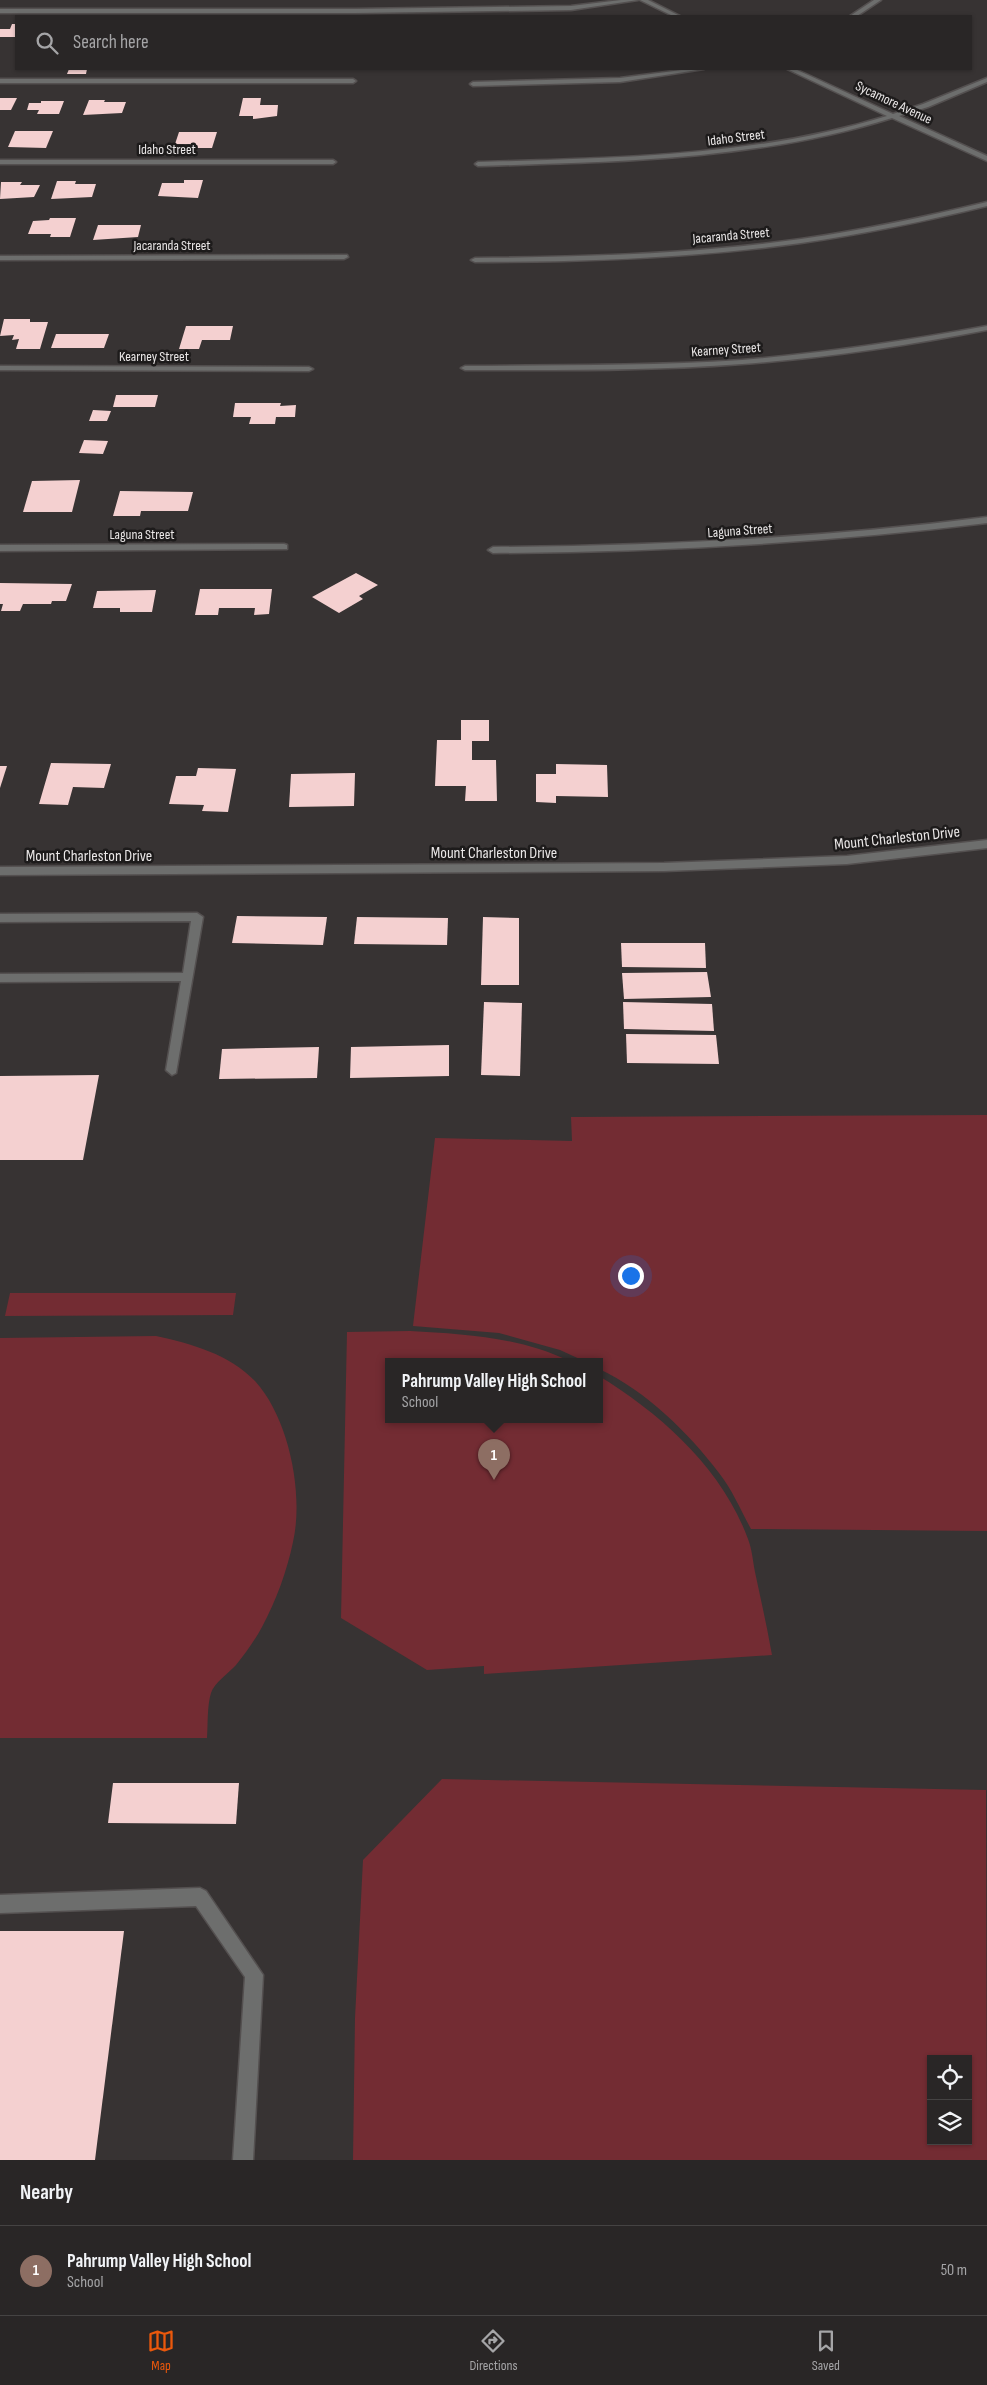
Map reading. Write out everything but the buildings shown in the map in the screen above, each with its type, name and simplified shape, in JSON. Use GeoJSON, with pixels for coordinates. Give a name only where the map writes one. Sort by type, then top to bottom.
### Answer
{"type":"FeatureCollection","features":[{"type":"Feature","properties":{"kind":"street"},"geometry":{"type":"LineString","coordinates":[[0,11],[356,11],[551,8],[636,0]]}},
{"type":"Feature","properties":{"kind":"street"},"geometry":{"type":"LineString","coordinates":[[643,0],[676,15]]}},
{"type":"Feature","properties":{"kind":"street"},"geometry":{"type":"LineString","coordinates":[[855,15],[878,0]]}},
{"type":"Feature","properties":{"kind":"street"},"geometry":{"type":"LineString","coordinates":[[473,84],[620,80],[694,70]]}},
{"type":"Feature","properties":{"kind":"street","name":"Sycamore Avenue"},"geometry":{"type":"LineString","coordinates":[[792,70],[987,159]]}},
{"type":"Feature","properties":{"kind":"street","name":"Idaho Street"},"geometry":{"type":"LineString","coordinates":[[478,164],[714,153],[807,140],[895,116],[945,99],[987,80]]}},
{"type":"Feature","properties":{"kind":"street"},"geometry":{"type":"LineString","coordinates":[[0,81],[353,81]]}},
{"type":"Feature","properties":{"kind":"street","name":"Idaho Street"},"geometry":{"type":"LineString","coordinates":[[0,162],[333,162]]}},
{"type":"Feature","properties":{"kind":"street","name":"Jacaranda Street"},"geometry":{"type":"LineString","coordinates":[[475,260],[535,260],[678,253],[800,241],[921,220],[987,204]]}},
{"type":"Feature","properties":{"kind":"street","name":"Jacaranda Street"},"geometry":{"type":"LineString","coordinates":[[0,258],[344,257]]}},
{"type":"Feature","properties":{"kind":"street","name":"Kearney Street"},"geometry":{"type":"LineString","coordinates":[[465,368],[685,365],[742,362],[838,352],[987,328]]}},
{"type":"Feature","properties":{"kind":"street","name":"Kearney Street"},"geometry":{"type":"LineString","coordinates":[[0,368],[309,369]]}},
{"type":"Feature","properties":{"kind":"street","name":"Laguna Street"},"geometry":{"type":"LineString","coordinates":[[493,550],[614,550],[702,546],[833,537],[987,520]]}},
{"type":"Feature","properties":{"kind":"street","name":"Laguna Street"},"geometry":{"type":"LineString","coordinates":[[0,548],[284,547]]}},
{"type":"Feature","properties":{"kind":"street","name":"Mount Charleston Drive"},"geometry":{"type":"LineString","coordinates":[[0,871],[664,867],[847,860],[987,844]]}},
{"type":"Feature","properties":{"kind":"street"},"geometry":{"type":"LineString","coordinates":[[0,918],[197,917],[172,1070]]}},
{"type":"Feature","properties":{"kind":"street"},"geometry":{"type":"LineString","coordinates":[[0,978],[188,977]]}},
{"type":"Feature","properties":{"kind":"street"},"geometry":{"type":"LineString","coordinates":[[0,1904],[200,1897],[254,1975],[243,2160]]}},
{"type":"Feature","properties":{"kind":"shaded area"},"geometry":{"type":"Polygon","coordinates":[[[987,1115],[987,1531],[751,1529],[724,1479],[707,1458],[665,1414],[633,1389],[603,1371],[603,1358],[577,1358],[560,1350],[499,1333],[413,1326],[435,1138],[572,1141],[571,1117],[987,1115]]]}},
{"type":"Feature","properties":{"kind":"shaded area"},"geometry":{"type":"Polygon","coordinates":[[[10,1293],[236,1293],[233,1315],[5,1316],[10,1293]]]}},
{"type":"Feature","properties":{"kind":"shaded area"},"geometry":{"type":"Polygon","coordinates":[[[410,1331],[471,1335],[531,1347],[562,1358],[385,1358],[385,1423],[603,1423],[603,1379],[645,1408],[687,1445],[706,1466],[737,1513],[750,1547],[772,1655],[484,1674],[484,1666],[427,1670],[341,1618],[347,1332],[410,1331]]]}},
{"type":"Feature","properties":{"kind":"shaded area"},"geometry":{"type":"Polygon","coordinates":[[[156,1336],[209,1351],[234,1364],[255,1381],[277,1415],[291,1457],[295,1480],[296,1523],[288,1564],[276,1596],[262,1627],[250,1647],[236,1665],[218,1682],[211,1693],[207,1738],[0,1738],[0,1338],[156,1336]]]}},
{"type":"Feature","properties":{"kind":"shaded area"},"geometry":{"type":"Polygon","coordinates":[[[442,1779],[986,1790],[987,2160],[353,2160],[355,2018],[363,1860],[442,1779]]]}},
{"type":"Feature","properties":{"kind":"place","name":"Pahrump Valley High School"},"geometry":{"type":"Point","coordinates":[494,1480]}}]}
